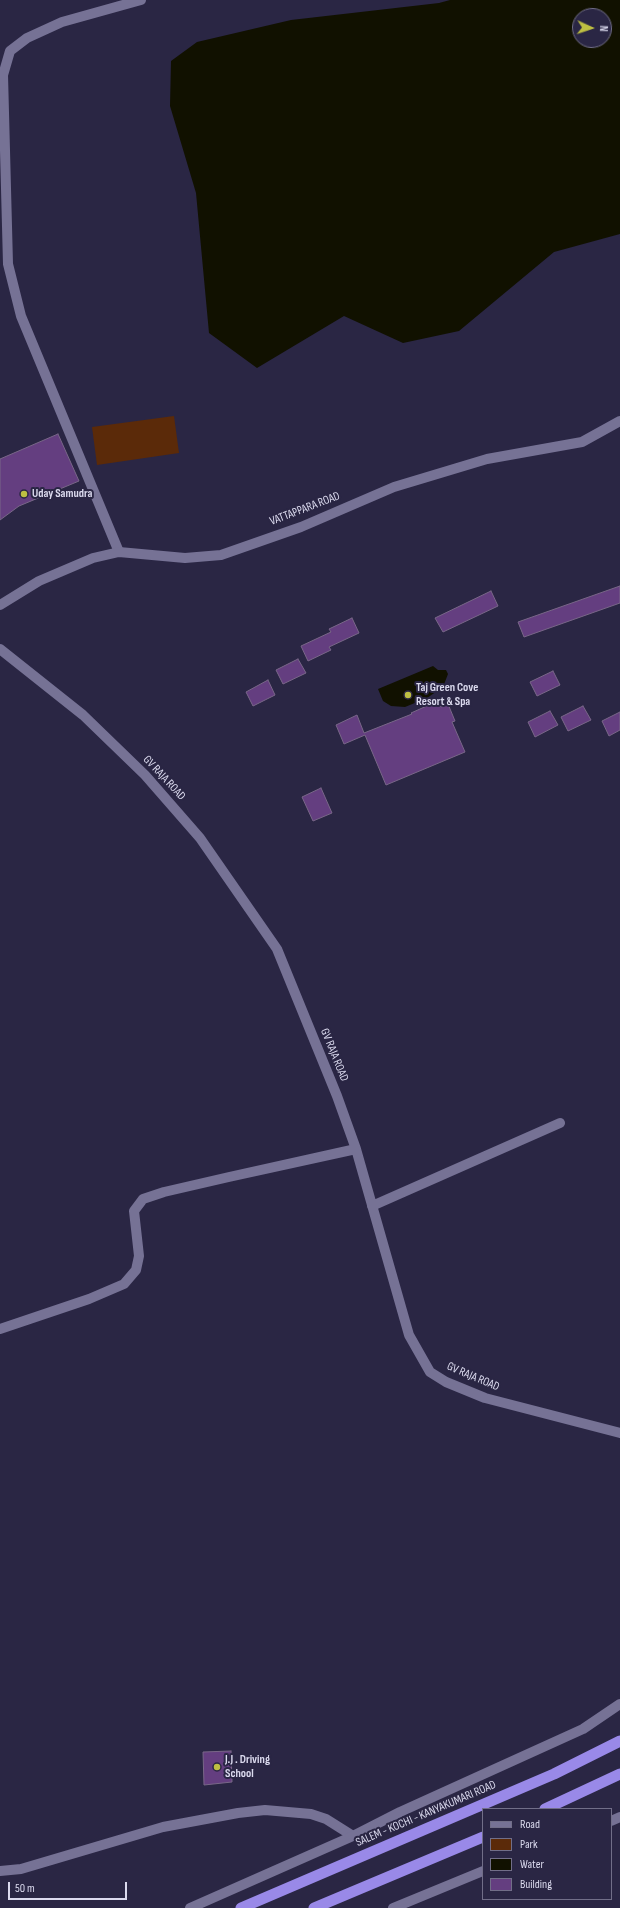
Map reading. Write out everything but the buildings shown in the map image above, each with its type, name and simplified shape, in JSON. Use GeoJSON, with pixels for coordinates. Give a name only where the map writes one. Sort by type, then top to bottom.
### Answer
{"type":"FeatureCollection","features":[{"type":"Feature","properties":{"kind":"highway","name":"SALEM - KOCHI - KANYAKUMARI ROAD"},"geometry":{"type":"LineString","coordinates":[[241,1908],[554,1774],[620,1741]]}},
{"type":"Feature","properties":{"kind":"highway"},"geometry":{"type":"LineString","coordinates":[[547,1808],[620,1774]]}},
{"type":"Feature","properties":{"kind":"highway"},"geometry":{"type":"LineString","coordinates":[[314,1908],[482,1837]]}},
{"type":"Feature","properties":{"kind":"street"},"geometry":{"type":"LineString","coordinates":[[119,552],[20,316],[8,264],[3,75],[10,51],[27,38],[62,22],[141,0]]}},
{"type":"Feature","properties":{"kind":"street","name":"VATTAPPARA ROAD"},"geometry":{"type":"LineString","coordinates":[[0,604],[39,581],[92,558],[119,552],[185,558],[221,555],[301,527],[394,487],[487,459],[582,442],[620,421]]}},
{"type":"Feature","properties":{"kind":"street","name":"GV RAJA ROAD"},"geometry":{"type":"LineString","coordinates":[[0,649],[83,716],[145,775],[200,838],[277,949],[337,1096],[356,1149],[409,1335],[430,1372],[446,1382],[485,1398],[620,1433]]}},
{"type":"Feature","properties":{"kind":"street"},"geometry":{"type":"LineString","coordinates":[[372,1206],[560,1123]]}},
{"type":"Feature","properties":{"kind":"street"},"geometry":{"type":"LineString","coordinates":[[0,1329],[89,1299],[124,1284],[136,1270],[139,1256],[134,1211],[142,1199],[164,1192],[356,1149]]}},
{"type":"Feature","properties":{"kind":"street"},"geometry":{"type":"LineString","coordinates":[[190,1908],[353,1836],[400,1812],[583,1729],[620,1704]]}},
{"type":"Feature","properties":{"kind":"street"},"geometry":{"type":"LineString","coordinates":[[0,1871],[21,1869],[163,1828],[238,1813],[265,1810],[311,1814],[326,1819],[353,1836]]}},
{"type":"Feature","properties":{"kind":"street"},"geometry":{"type":"LineString","coordinates":[[393,1908],[482,1871]]}},
{"type":"Feature","properties":{"kind":"green space"},"geometry":{"type":"Polygon","coordinates":[[[174,416],[179,453],[97,465],[92,427],[174,416]]]}},
{"type":"Feature","properties":{"kind":"water"},"geometry":{"type":"Polygon","coordinates":[[[450,0],[620,0],[620,234],[554,252],[459,331],[403,343],[344,316],[257,368],[209,333],[196,193],[170,106],[171,61],[197,42],[291,20],[439,3],[450,0]]]}},
{"type":"Feature","properties":{"kind":"water"},"geometry":{"type":"Polygon","coordinates":[[[433,666],[438,670],[446,670],[448,674],[443,687],[427,698],[405,707],[391,706],[383,701],[378,689],[433,666]]]}},
{"type":"Feature","properties":{"kind":"place","name":"Uday Samudra"},"geometry":{"type":"Point","coordinates":[24,494]}},
{"type":"Feature","properties":{"kind":"place","name":"Taj Green Cove Resort & Spa"},"geometry":{"type":"Point","coordinates":[408,695]}},
{"type":"Feature","properties":{"kind":"place","name":"J.J . Driving School"},"geometry":{"type":"Point","coordinates":[217,1767]}}]}
